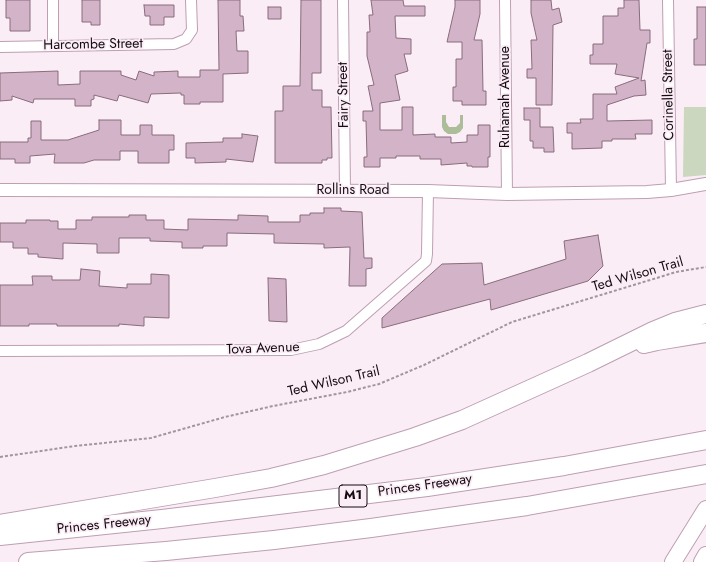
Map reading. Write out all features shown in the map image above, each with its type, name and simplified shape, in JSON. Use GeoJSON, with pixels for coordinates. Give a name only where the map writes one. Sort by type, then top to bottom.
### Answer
{"type":"FeatureCollection","features":[{"type":"Feature","properties":{"kind":"highway"},"geometry":{"type":"LineString","coordinates":[[0,524],[271,478],[324,465],[462,420],[588,363],[653,331],[675,322],[706,314]]}},
{"type":"Feature","properties":{"kind":"highway"},"geometry":{"type":"LineString","coordinates":[[588,363],[631,348],[657,341],[706,333]]}},
{"type":"Feature","properties":{"kind":"highway","name":"Princes Freeway"},"geometry":{"type":"LineString","coordinates":[[0,536],[162,519],[427,487],[564,466],[706,440]]}},
{"type":"Feature","properties":{"kind":"highway"},"geometry":{"type":"LineString","coordinates":[[28,562],[166,551],[371,528],[527,506],[706,474]]}},
{"type":"Feature","properties":{"kind":"highway"},"geometry":{"type":"LineString","coordinates":[[673,562],[706,509]]}},
{"type":"Feature","properties":{"kind":"highway"},"geometry":{"type":"LineString","coordinates":[[702,562],[706,555]]}},
{"type":"Feature","properties":{"kind":"street"},"geometry":{"type":"LineString","coordinates":[[53,0],[53,46]]}},
{"type":"Feature","properties":{"kind":"street","name":"Harcombe Street"},"geometry":{"type":"LineString","coordinates":[[0,47],[174,44],[186,39],[192,30],[191,0]]}},
{"type":"Feature","properties":{"kind":"street","name":"Fairy Street"},"geometry":{"type":"LineString","coordinates":[[343,0],[345,191]]}},
{"type":"Feature","properties":{"kind":"street","name":"Ruhamah Avenue"},"geometry":{"type":"LineString","coordinates":[[505,0],[507,194]]}},
{"type":"Feature","properties":{"kind":"street","name":"Corinella Street"},"geometry":{"type":"LineString","coordinates":[[668,0],[670,190]]}},
{"type":"Feature","properties":{"kind":"street","name":"Rollins Road"},"geometry":{"type":"LineString","coordinates":[[0,190],[428,191],[507,194],[670,190],[706,184]]}},
{"type":"Feature","properties":{"kind":"street","name":"Tova Avenue"},"geometry":{"type":"LineString","coordinates":[[0,351],[291,350],[319,344],[346,331],[426,261],[428,191]]}},
{"type":"Feature","properties":{"kind":"path","name":"Ted Wilson Trail"},"geometry":{"type":"LineString","coordinates":[[0,457],[76,446],[151,438],[225,417],[347,392],[378,384],[512,322],[676,272],[706,267]]}},
{"type":"Feature","properties":{"kind":"shaded area"},"geometry":{"type":"Polygon","coordinates":[[[684,107],[706,107],[706,175],[683,177],[684,107]]]}},
{"type":"Feature","properties":{"kind":"shaded area"},"geometry":{"type":"Polygon","coordinates":[[[442,115],[446,115],[446,122],[449,127],[456,127],[460,123],[460,115],[463,115],[463,128],[460,132],[456,134],[448,134],[444,131],[442,127],[442,115]]]}},
{"type":"Feature","properties":{"kind":"building"},"geometry":{"type":"Polygon","coordinates":[[[6,0],[30,0],[30,31],[10,31],[10,18],[6,18],[6,0]]]}},
{"type":"Feature","properties":{"kind":"building"},"geometry":{"type":"Polygon","coordinates":[[[82,0],[100,0],[100,25],[91,25],[91,22],[82,22],[82,0]]]}},
{"type":"Feature","properties":{"kind":"building"},"geometry":{"type":"Polygon","coordinates":[[[218,0],[240,0],[240,16],[243,16],[244,31],[236,31],[237,51],[248,51],[248,73],[223,74],[223,102],[184,104],[184,95],[181,95],[181,93],[151,94],[148,103],[119,95],[117,101],[94,95],[94,99],[91,100],[91,106],[75,106],[75,99],[34,99],[33,103],[12,96],[12,100],[0,101],[0,73],[58,71],[58,85],[80,84],[80,71],[121,71],[121,75],[136,80],[139,71],[154,76],[154,72],[178,71],[178,77],[200,77],[200,70],[219,70],[218,0]]]}},
{"type":"Feature","properties":{"kind":"building"},"geometry":{"type":"Polygon","coordinates":[[[301,0],[321,0],[321,73],[312,73],[312,90],[322,90],[322,107],[331,107],[332,158],[322,160],[322,163],[275,163],[275,111],[283,111],[283,86],[300,86],[301,0]]]}},
{"type":"Feature","properties":{"kind":"building"},"geometry":{"type":"Polygon","coordinates":[[[371,0],[403,0],[404,6],[425,6],[425,16],[395,16],[396,38],[411,39],[411,54],[404,54],[408,71],[395,75],[400,100],[380,103],[380,130],[402,130],[402,107],[413,107],[413,135],[435,134],[435,137],[451,137],[451,143],[467,142],[467,135],[478,135],[478,125],[490,125],[490,157],[488,157],[488,167],[472,167],[467,166],[467,163],[441,165],[441,159],[420,159],[420,156],[396,156],[396,158],[380,158],[380,167],[364,167],[364,157],[367,157],[366,121],[363,121],[363,111],[373,111],[368,86],[374,85],[367,56],[367,32],[370,32],[369,15],[373,15],[371,0]]]}},
{"type":"Feature","properties":{"kind":"building"},"geometry":{"type":"Polygon","coordinates":[[[455,0],[480,0],[480,14],[474,40],[482,40],[483,91],[486,91],[486,105],[462,105],[462,101],[453,101],[453,87],[456,87],[456,59],[462,59],[462,42],[447,42],[455,7],[455,0]]]}},
{"type":"Feature","properties":{"kind":"building"},"geometry":{"type":"Polygon","coordinates":[[[531,0],[551,0],[552,10],[559,8],[562,22],[553,25],[552,105],[536,105],[536,78],[527,78],[527,69],[532,69],[531,40],[537,40],[531,13],[531,0]]]}},
{"type":"Feature","properties":{"kind":"building"},"geometry":{"type":"Polygon","coordinates":[[[624,0],[639,0],[640,30],[650,30],[650,43],[647,43],[641,81],[645,80],[646,95],[634,96],[607,105],[607,121],[652,120],[652,134],[635,134],[636,139],[612,139],[612,141],[602,141],[602,148],[572,149],[572,133],[567,133],[567,123],[581,123],[580,119],[593,119],[593,94],[617,94],[615,87],[639,78],[615,74],[617,64],[590,64],[590,55],[593,55],[593,44],[603,44],[603,16],[618,16],[618,8],[624,8],[624,0]]]}},
{"type":"Feature","properties":{"kind":"building"},"geometry":{"type":"Polygon","coordinates":[[[144,5],[174,5],[174,17],[164,17],[164,25],[150,25],[150,16],[145,16],[144,5]]]}},
{"type":"Feature","properties":{"kind":"building"},"geometry":{"type":"Polygon","coordinates":[[[268,7],[281,7],[281,19],[268,19],[268,7]]]}},
{"type":"Feature","properties":{"kind":"building"},"geometry":{"type":"Polygon","coordinates":[[[697,7],[706,7],[706,65],[694,65],[694,39],[697,39],[697,7]]]}},
{"type":"Feature","properties":{"kind":"building"},"geometry":{"type":"Polygon","coordinates":[[[524,108],[540,108],[540,127],[553,127],[554,152],[544,152],[544,148],[533,148],[533,141],[530,141],[530,120],[524,120],[524,108]]]}},
{"type":"Feature","properties":{"kind":"building"},"geometry":{"type":"Polygon","coordinates":[[[99,120],[121,120],[121,135],[140,135],[140,125],[152,125],[152,135],[174,135],[174,150],[169,150],[169,163],[138,163],[138,151],[120,151],[120,160],[94,160],[84,163],[54,163],[55,154],[30,156],[30,163],[15,163],[15,159],[0,159],[0,142],[28,142],[28,138],[31,138],[31,121],[41,121],[41,140],[68,140],[99,130],[99,120]]]}},
{"type":"Feature","properties":{"kind":"building"},"geometry":{"type":"Polygon","coordinates":[[[242,134],[258,136],[253,162],[226,159],[226,162],[195,163],[195,158],[186,158],[186,143],[223,142],[223,138],[242,138],[242,134]]]}},
{"type":"Feature","properties":{"kind":"building"},"geometry":{"type":"Polygon","coordinates":[[[324,208],[341,208],[341,211],[362,212],[364,258],[372,258],[372,268],[366,269],[366,286],[349,286],[350,247],[324,248],[324,244],[274,243],[274,234],[227,233],[227,246],[203,246],[203,248],[182,248],[182,242],[150,241],[150,238],[119,238],[119,253],[97,253],[97,244],[63,243],[63,259],[38,257],[38,254],[28,254],[28,248],[13,248],[13,242],[0,242],[0,223],[26,223],[26,220],[58,221],[58,229],[76,229],[76,220],[92,220],[92,217],[129,217],[129,215],[146,215],[146,220],[164,220],[164,229],[188,230],[188,219],[238,220],[238,215],[268,216],[268,222],[300,222],[300,215],[324,213],[324,208]]]}},
{"type":"Feature","properties":{"kind":"building"},"geometry":{"type":"Polygon","coordinates":[[[598,235],[603,266],[588,281],[491,310],[490,299],[382,328],[382,318],[442,264],[482,263],[484,285],[566,259],[564,241],[598,235]]]}},
{"type":"Feature","properties":{"kind":"building"},"geometry":{"type":"Polygon","coordinates":[[[81,269],[100,271],[99,286],[127,288],[127,284],[151,284],[151,274],[169,275],[169,318],[144,317],[144,326],[119,324],[119,326],[57,326],[57,324],[29,324],[29,326],[0,326],[0,285],[33,285],[32,276],[52,276],[52,280],[80,280],[81,269]]]}},
{"type":"Feature","properties":{"kind":"building"},"geometry":{"type":"Polygon","coordinates":[[[268,278],[286,279],[287,322],[269,321],[268,278]]]}}]}
